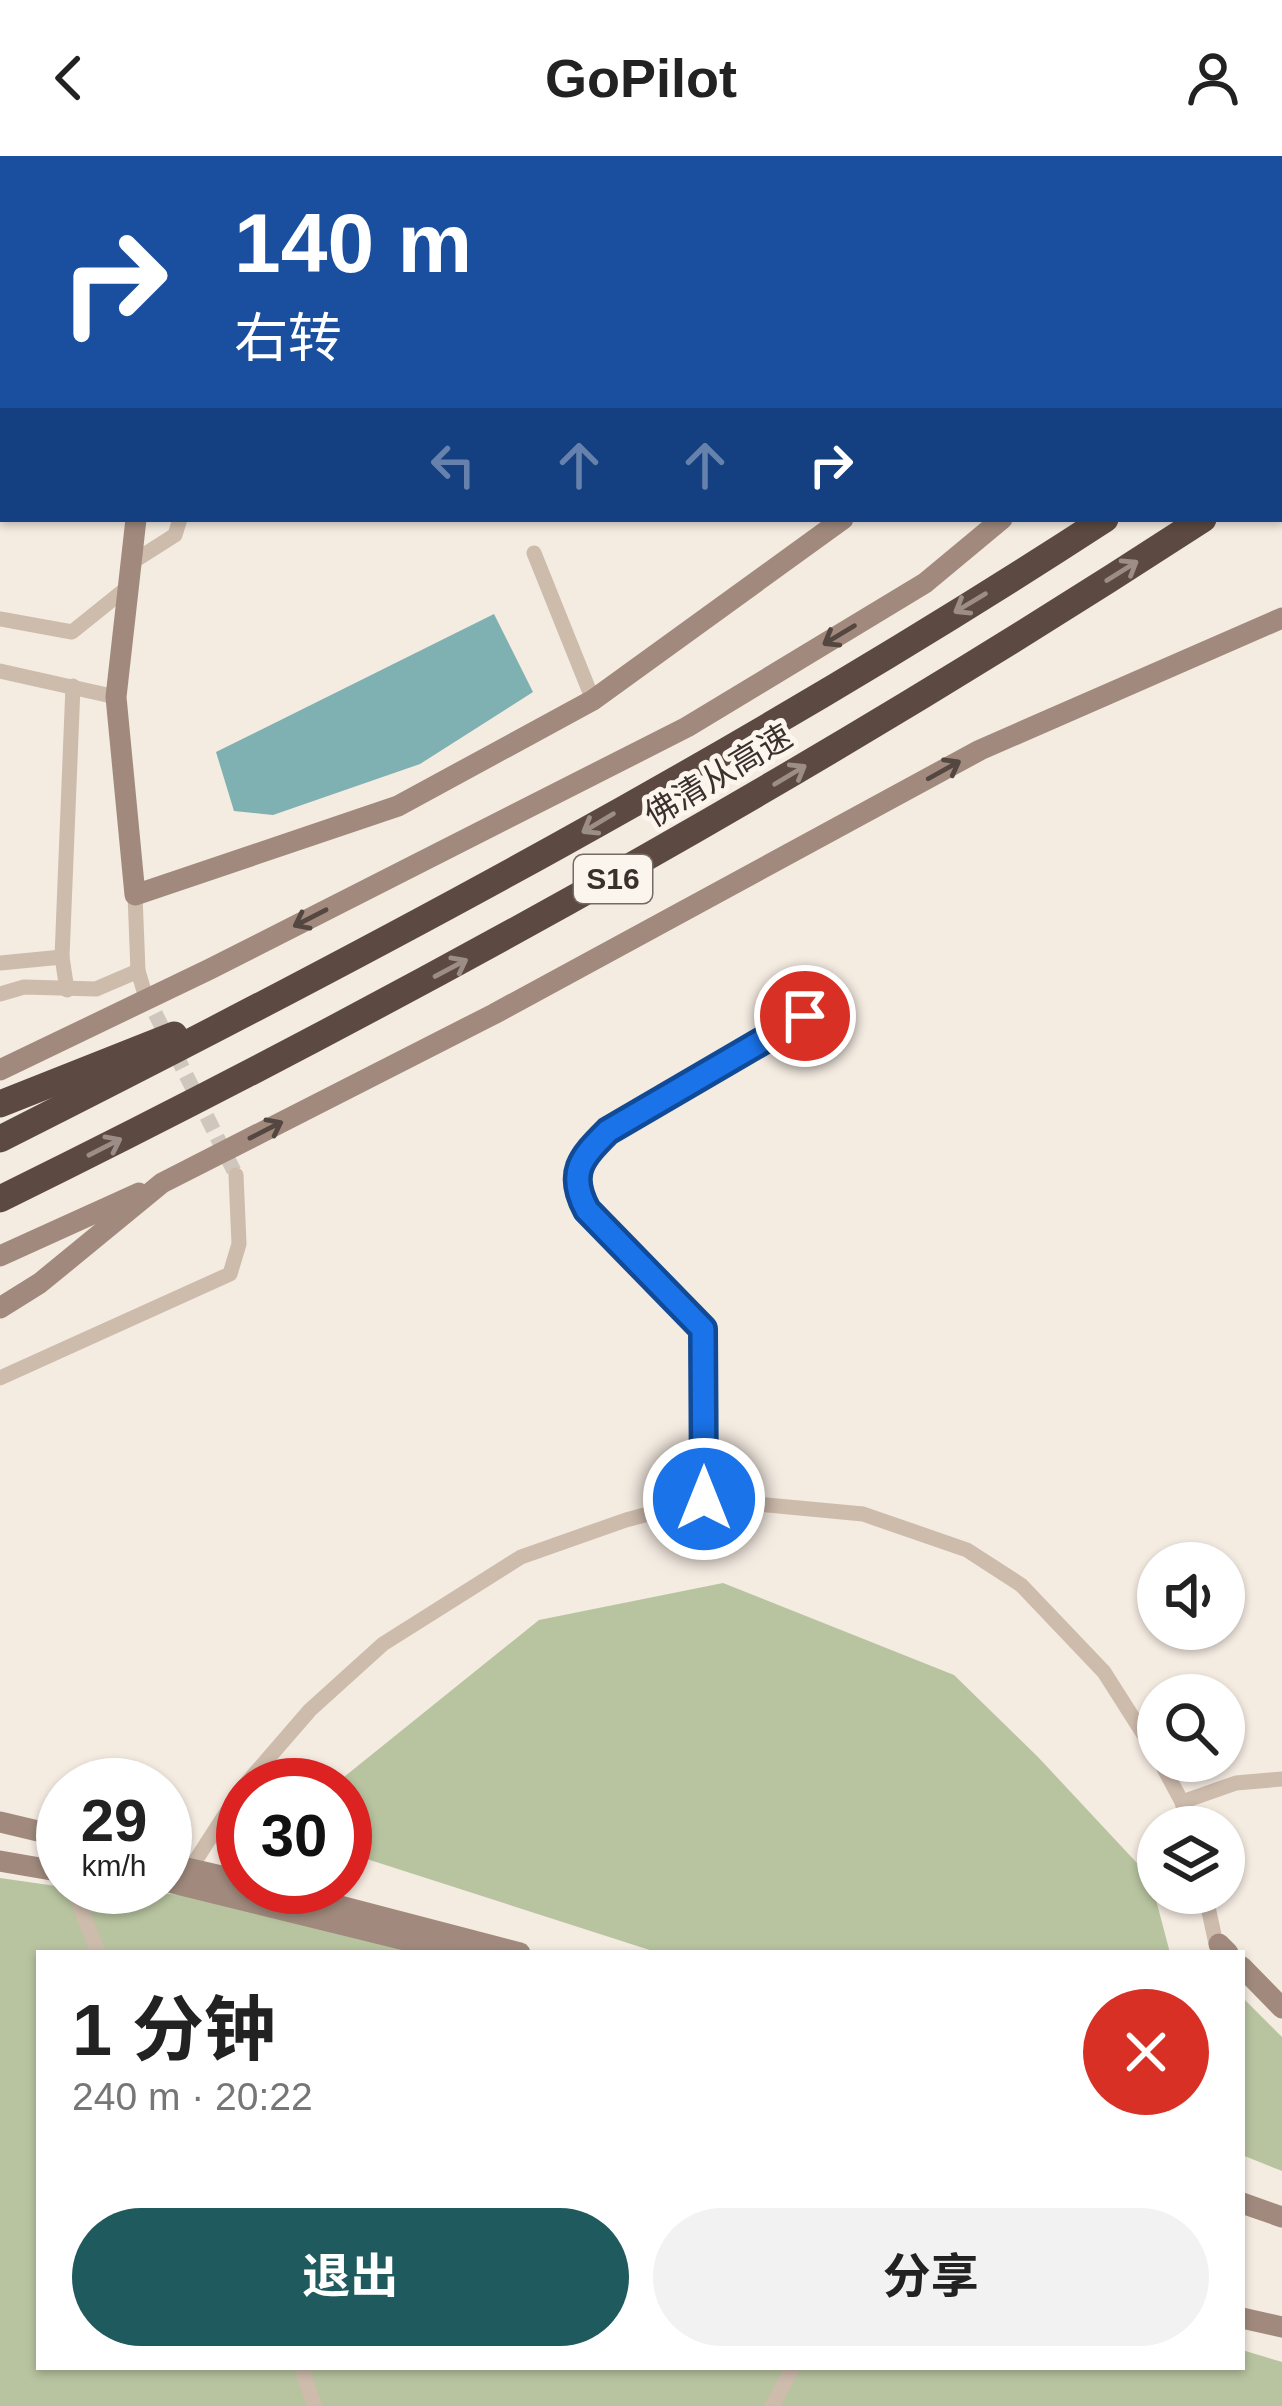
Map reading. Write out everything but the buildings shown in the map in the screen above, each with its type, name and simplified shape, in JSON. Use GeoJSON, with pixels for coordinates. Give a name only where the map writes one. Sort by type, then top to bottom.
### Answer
{"type":"FeatureCollection","features":[{"type":"Feature","properties":{"kind":"highway","name":"佛清从高速"},"geometry":{"type":"LineString","coordinates":[[0,1139],[446,910],[736,746],[1100,522]]}},
{"type":"Feature","properties":{"kind":"highway","name":"佛清从高速"},"geometry":{"type":"LineString","coordinates":[[0,1199],[372,1010],[643,862],[1198,522]]}},
{"type":"Feature","properties":{"kind":"highway"},"geometry":{"type":"LineString","coordinates":[[0,1105],[103,1061],[274,999]]}},
{"type":"Feature","properties":{"kind":"main road"},"geometry":{"type":"LineString","coordinates":[[136,522],[116,697],[135,895],[398,806],[593,700],[839,522]]}},
{"type":"Feature","properties":{"kind":"main road"},"geometry":{"type":"LineString","coordinates":[[0,1070],[687,727],[925,583],[998,522]]}},
{"type":"Feature","properties":{"kind":"main road"},"geometry":{"type":"LineString","coordinates":[[0,1256],[162,1183],[494,1014],[980,750],[1282,618]]}},
{"type":"Feature","properties":{"kind":"main road"},"geometry":{"type":"LineString","coordinates":[[0,1308],[24,1295],[162,1183]]}},
{"type":"Feature","properties":{"kind":"main road"},"geometry":{"type":"LineString","coordinates":[[0,1822],[36,1831]]}},
{"type":"Feature","properties":{"kind":"main road"},"geometry":{"type":"LineString","coordinates":[[0,1861],[36,1867]]}},
{"type":"Feature","properties":{"kind":"main road"},"geometry":{"type":"LineString","coordinates":[[192,1888],[446,1950]]}},
{"type":"Feature","properties":{"kind":"main road"},"geometry":{"type":"LineString","coordinates":[[370,1914],[508,1950]]}},
{"type":"Feature","properties":{"kind":"main road"},"geometry":{"type":"LineString","coordinates":[[1245,1970],[1282,2008]]}},
{"type":"Feature","properties":{"kind":"main road"},"geometry":{"type":"LineString","coordinates":[[1245,2192],[1282,2204]]}},
{"type":"Feature","properties":{"kind":"main road"},"geometry":{"type":"LineString","coordinates":[[1245,2204],[1282,2217]]}},
{"type":"Feature","properties":{"kind":"main road"},"geometry":{"type":"LineString","coordinates":[[1245,2319],[1282,2327]]}},
{"type":"Feature","properties":{"kind":"street"},"geometry":{"type":"LineString","coordinates":[[131,563],[175,536],[179,522]]}},
{"type":"Feature","properties":{"kind":"street"},"geometry":{"type":"LineString","coordinates":[[533,553],[593,700]]}},
{"type":"Feature","properties":{"kind":"street"},"geometry":{"type":"LineString","coordinates":[[0,620],[72,632],[128,587]]}},
{"type":"Feature","properties":{"kind":"street"},"geometry":{"type":"LineString","coordinates":[[0,671],[116,697]]}},
{"type":"Feature","properties":{"kind":"street"},"geometry":{"type":"LineString","coordinates":[[67,990],[62,957],[73,686]]}},
{"type":"Feature","properties":{"kind":"street"},"geometry":{"type":"LineString","coordinates":[[135,895],[138,971],[144,991]]}},
{"type":"Feature","properties":{"kind":"street"},"geometry":{"type":"LineString","coordinates":[[0,963],[62,957]]}},
{"type":"Feature","properties":{"kind":"street"},"geometry":{"type":"LineString","coordinates":[[0,994],[24,987],[96,989],[138,971]]}},
{"type":"Feature","properties":{"kind":"street"},"geometry":{"type":"LineString","coordinates":[[704,1499],[703,1329],[587,1210],[576,1190],[577,1171],[608,1131],[805,1016]]}},
{"type":"Feature","properties":{"kind":"street"},"geometry":{"type":"LineString","coordinates":[[0,1378],[230,1274],[239,1244],[236,1175]]}},
{"type":"Feature","properties":{"kind":"street"},"geometry":{"type":"LineString","coordinates":[[268,1758],[310,1710],[383,1644],[521,1557],[704,1499],[863,1514],[967,1550],[1022,1586],[1104,1672],[1137,1724]]}},
{"type":"Feature","properties":{"kind":"street"},"geometry":{"type":"LineString","coordinates":[[1182,1802],[1236,1783],[1282,1779]]}},
{"type":"Feature","properties":{"kind":"street"},"geometry":{"type":"LineString","coordinates":[[1171,1782],[1183,1806]]}},
{"type":"Feature","properties":{"kind":"street"},"geometry":{"type":"LineString","coordinates":[[192,1866],[216,1829]]}},
{"type":"Feature","properties":{"kind":"street"},"geometry":{"type":"LineString","coordinates":[[83,1914],[97,1950]]}},
{"type":"Feature","properties":{"kind":"street"},"geometry":{"type":"LineString","coordinates":[[1211,1914],[1222,1950]]}},
{"type":"Feature","properties":{"kind":"street"},"geometry":{"type":"LineString","coordinates":[[302,2370],[315,2406]]}},
{"type":"Feature","properties":{"kind":"street"},"geometry":{"type":"LineString","coordinates":[[772,2406],[791,2370]]}},
{"type":"Feature","properties":{"kind":"green space"},"geometry":{"type":"Polygon","coordinates":[[[723,1583],[954,1675],[1137,1863],[1137,1914],[1160,1914],[1169,1950],[650,1950],[372,1861],[372,1758],[368,1758],[539,1620],[723,1583]]]}},
{"type":"Feature","properties":{"kind":"green space"},"geometry":{"type":"Polygon","coordinates":[[[0,1878],[36,1883],[36,1914],[192,1914],[192,1897],[216,1903],[216,1914],[262,1914],[409,1950],[36,1950],[36,2370],[1245,2370],[1245,2351],[1282,2362],[1282,2406],[0,2406],[0,1878]]]}},
{"type":"Feature","properties":{"kind":"green space"},"geometry":{"type":"Polygon","coordinates":[[[1245,2000],[1282,2037],[1282,2171],[1245,2156],[1245,2000]]]}},
{"type":"Feature","properties":{"kind":"water"},"geometry":{"type":"Polygon","coordinates":[[[494,614],[533,692],[420,764],[273,815],[234,811],[216,752],[494,614]]]}},
{"type":"Feature","properties":{"kind":"tunnel"},"geometry":{"type":"LineString","coordinates":[[145,993],[236,1175]]}},
{"type":"Feature","properties":{"kind":"route"},"geometry":{"type":"LineString","coordinates":[[704,1499],[703,1329],[587,1210],[576,1190],[577,1171],[608,1131],[805,1016]]}}]}
